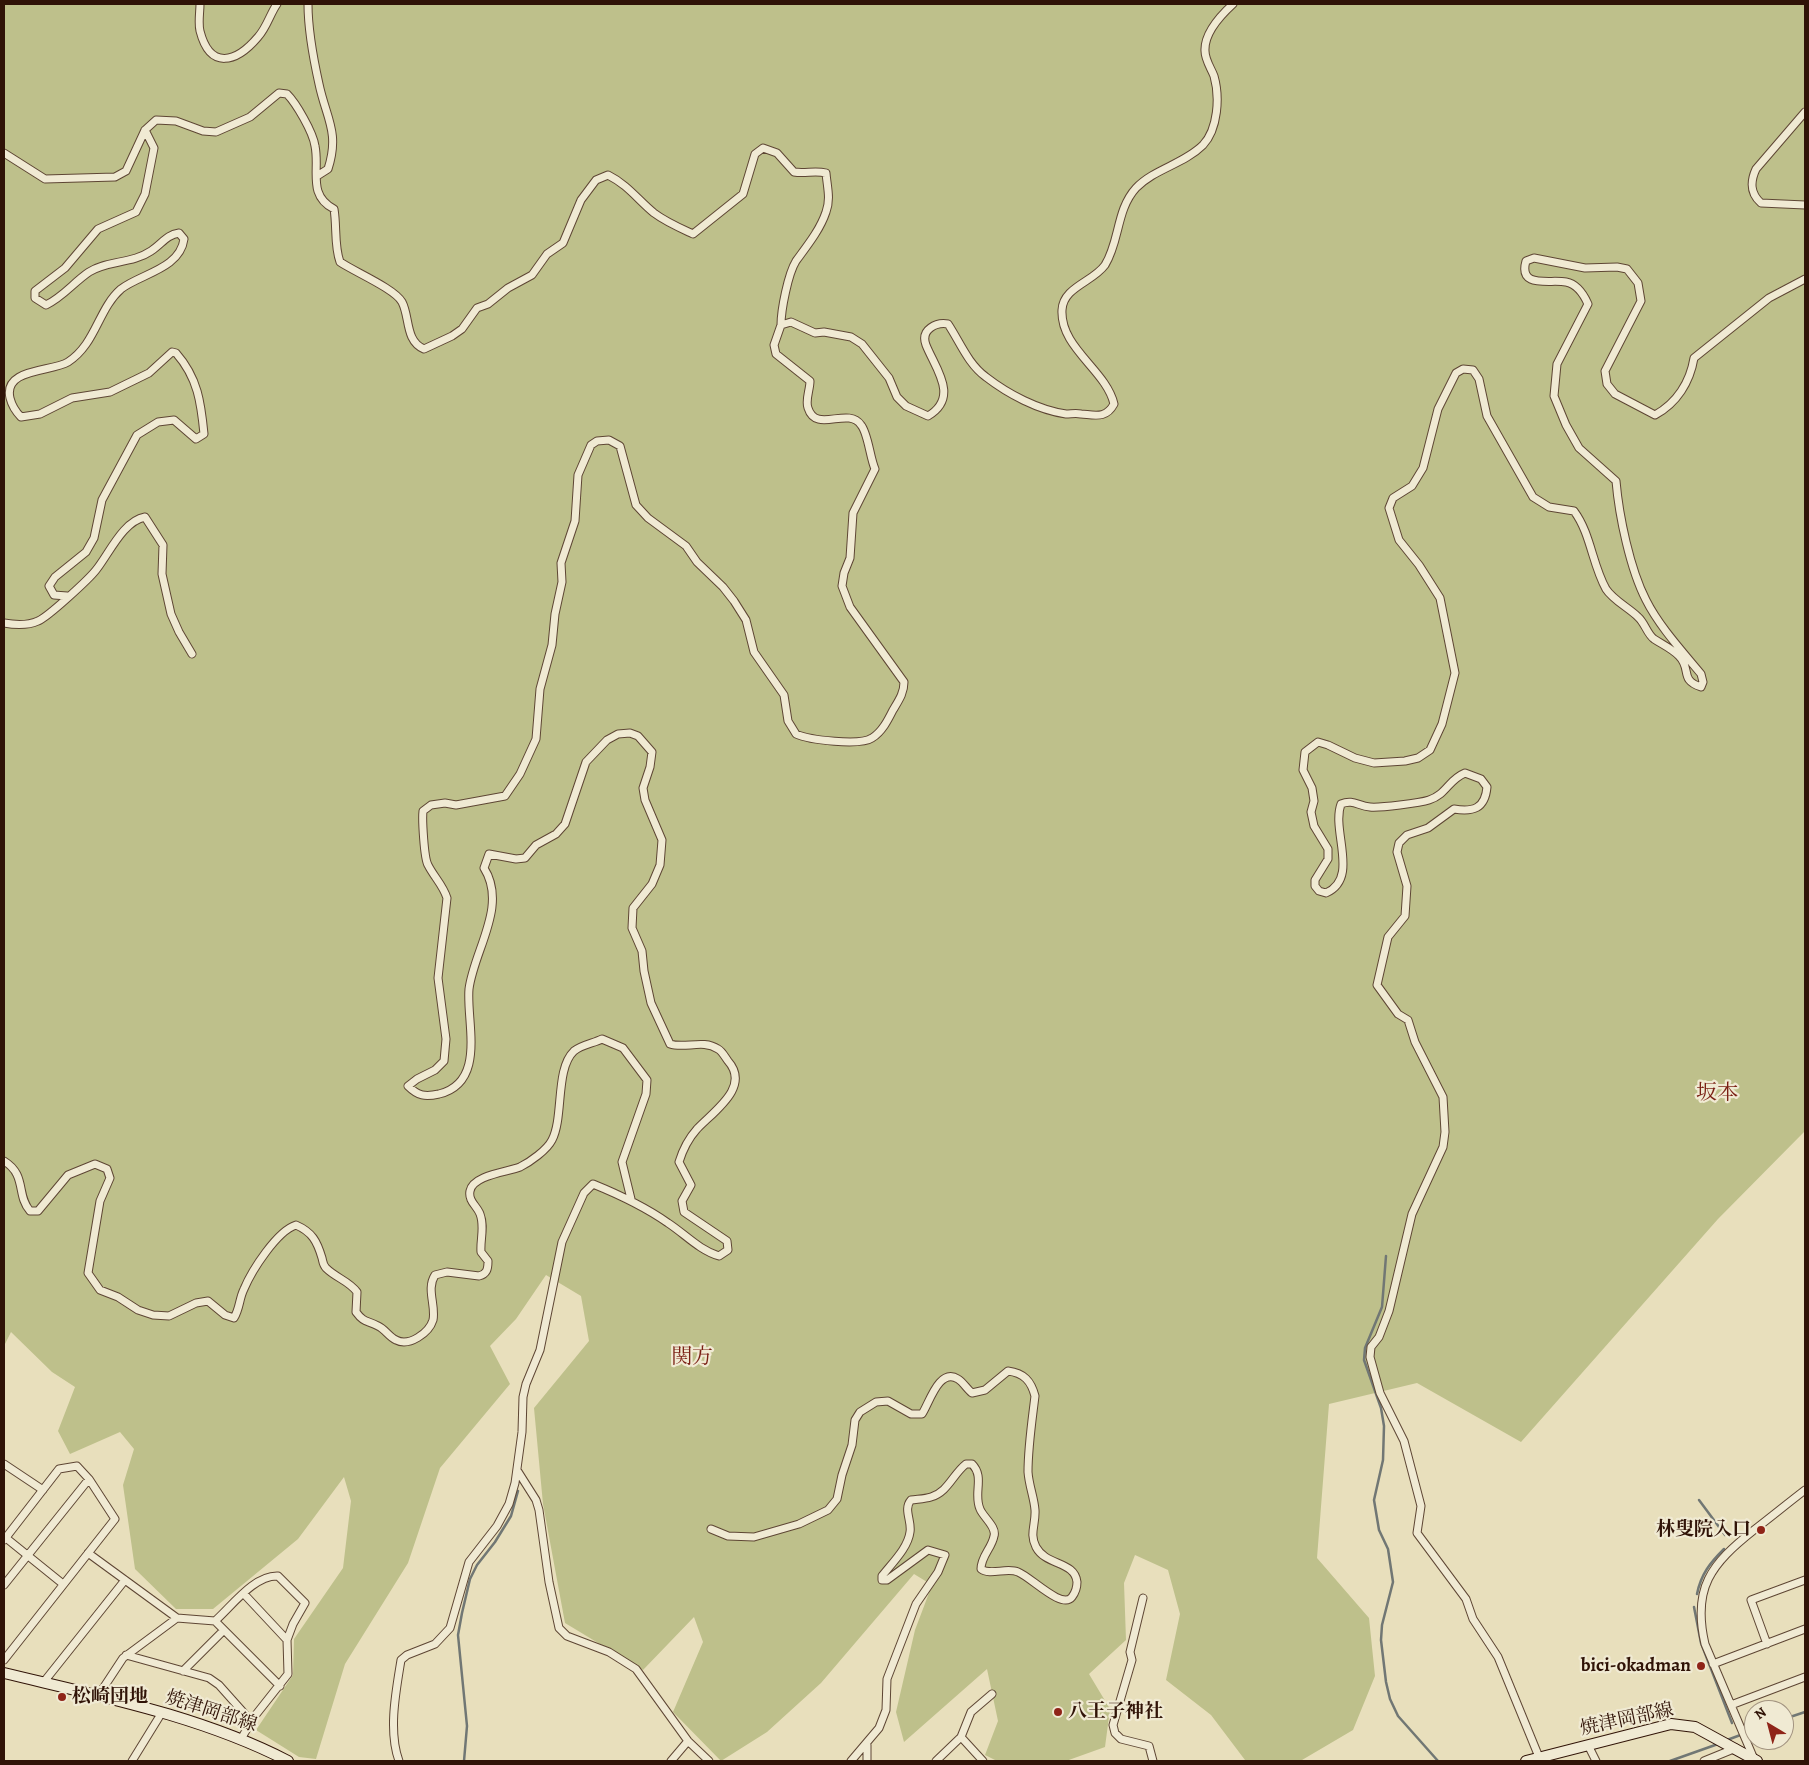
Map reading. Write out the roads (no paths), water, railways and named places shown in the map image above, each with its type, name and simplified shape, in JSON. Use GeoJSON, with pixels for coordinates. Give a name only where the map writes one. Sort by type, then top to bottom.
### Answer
{"type":"FeatureCollection","features":[{"type":"Feature","properties":{"kind":"main road","name":"焼津岡部線"},"geometry":{"type":"LineString","coordinates":[[4,1673],[161,1714],[241,1739],[288,1761]]}},
{"type":"Feature","properties":{"kind":"main road","name":"焼津岡部線"},"geometry":{"type":"LineString","coordinates":[[1526,1761],[1671,1724],[1695,1727],[1734,1747],[1753,1760]]}},
{"type":"Feature","properties":{"kind":"street"},"geometry":{"type":"LineString","coordinates":[[200,4],[199,30],[207,48],[215,57],[224,60],[236,55],[258,38],[278,4]]}},
{"type":"Feature","properties":{"kind":"street"},"geometry":{"type":"LineString","coordinates":[[308,4],[311,43],[319,86],[333,130],[332,156],[328,169],[316,176]]}},
{"type":"Feature","properties":{"kind":"street"},"geometry":{"type":"LineString","coordinates":[[781,325],[791,322],[815,333],[824,332],[851,337],[862,344],[880,366],[889,378],[897,398],[906,406],[928,416],[935,412],[942,401],[944,391],[936,365],[925,342],[926,334],[932,326],[939,322],[948,324],[966,356],[986,378],[1022,400],[1065,414],[1094,416],[1103,415],[1110,411],[1114,404],[1112,394],[1078,352],[1065,327],[1061,311],[1063,300],[1068,293],[1104,266],[1113,249],[1122,212],[1137,187],[1194,152],[1203,145],[1211,133],[1216,115],[1217,93],[1204,50],[1216,21],[1233,4]]}},
{"type":"Feature","properties":{"kind":"street"},"geometry":{"type":"LineString","coordinates":[[4,153],[45,179],[115,177],[126,171],[145,130],[156,120],[176,121],[203,131],[216,132],[250,117],[279,93],[287,94],[313,136],[318,194],[323,204],[334,209],[337,226],[337,253],[340,262],[398,295],[406,313],[409,330],[416,344],[424,349],[452,336],[466,325],[477,308],[488,304],[508,288],[532,275],[547,254],[563,243],[581,200],[596,180],[608,175],[619,180],[655,213],[693,234],[743,194],[755,154],[763,148],[777,153],[794,172],[804,174],[815,170],[826,173],[829,198],[826,212],[809,244],[795,263],[781,316],[781,325],[774,345],[776,354],[810,381],[808,408],[813,416],[820,420],[848,416],[856,419],[863,426],[875,469],[854,513],[850,558],[844,573],[842,586],[850,607],[904,682],[904,691],[881,731],[864,741],[810,738],[796,734],[788,721],[784,695],[754,652],[746,620],[734,601],[686,546],[648,518],[636,505],[620,446],[608,440],[597,441],[592,445],[578,475],[575,521],[561,563],[562,582],[555,614],[552,645],[540,689],[536,739],[524,766],[514,785],[505,796],[456,805],[445,803],[431,805],[423,811],[426,862],[444,887],[447,898],[438,978],[446,1039],[444,1061],[435,1070],[408,1086],[416,1094],[428,1096],[443,1093],[456,1084],[465,1073],[471,1057],[469,991],[492,907],[490,876],[484,868],[489,854],[516,859],[525,858],[536,844],[556,834],[565,824],[586,762],[607,740],[618,734],[630,733],[638,736],[652,752],[650,767],[643,788],[645,800],[662,840],[660,856],[652,884],[633,908],[632,928],[642,951],[644,971],[652,1004],[670,1044],[676,1046],[696,1043],[718,1048],[733,1066],[736,1081],[726,1101],[697,1129],[684,1148],[680,1162],[691,1185],[682,1201],[684,1212],[728,1241],[728,1250],[719,1256],[708,1253],[670,1224],[631,1199],[593,1184],[584,1193],[562,1242],[540,1350],[523,1398],[522,1432],[517,1470],[504,1515],[492,1534],[469,1562],[450,1628],[435,1644],[407,1655],[401,1660],[394,1740],[399,1761]]}},
{"type":"Feature","properties":{"kind":"street"},"geometry":{"type":"LineString","coordinates":[[1805,112],[1756,169],[1751,180],[1755,198],[1761,203],[1805,204]]}},
{"type":"Feature","properties":{"kind":"street"},"geometry":{"type":"LineString","coordinates":[[67,596],[54,595],[49,586],[55,576],[86,552],[94,538],[102,500],[137,435],[158,422],[174,420],[196,439],[204,434],[201,400],[194,377],[186,364],[176,353],[172,352],[149,373],[110,392],[72,398],[40,414],[21,417],[12,406],[8,392],[13,381],[23,375],[67,362],[90,341],[108,306],[122,289],[161,270],[183,248],[184,239],[179,233],[170,234],[151,251],[136,259],[109,262],[89,272],[56,300],[46,305],[35,298],[35,291],[65,268],[98,229],[136,212],[145,194],[154,148],[145,130]]}},
{"type":"Feature","properties":{"kind":"street"},"geometry":{"type":"LineString","coordinates":[[1539,1757],[1498,1658],[1473,1619],[1466,1599],[1417,1533],[1421,1506],[1404,1441],[1380,1393],[1370,1357],[1371,1347],[1380,1337],[1390,1311],[1412,1214],[1443,1147],[1445,1132],[1443,1097],[1415,1042],[1408,1020],[1398,1014],[1377,985],[1388,937],[1405,916],[1406,886],[1397,852],[1399,843],[1407,835],[1428,828],[1454,809],[1470,811],[1479,806],[1486,797],[1487,787],[1481,779],[1465,773],[1455,777],[1444,793],[1428,800],[1371,807],[1350,801],[1341,804],[1337,814],[1344,862],[1339,883],[1334,890],[1326,893],[1319,891],[1315,886],[1315,880],[1328,860],[1328,849],[1314,826],[1311,812],[1314,801],[1312,788],[1303,770],[1305,752],[1318,742],[1355,758],[1374,763],[1405,761],[1418,758],[1430,750],[1439,732],[1455,673],[1440,598],[1419,565],[1399,540],[1389,508],[1393,498],[1412,486],[1423,468],[1438,410],[1456,373],[1463,369],[1473,370],[1479,379],[1487,416],[1533,497],[1549,506],[1574,511],[1583,524],[1594,563],[1608,591],[1641,619],[1652,638],[1669,646],[1684,662],[1686,678],[1691,684],[1702,687],[1701,674],[1646,600],[1632,560],[1618,507],[1616,481],[1579,448],[1566,426],[1554,396],[1557,364],[1588,304],[1578,288],[1567,282],[1533,281],[1526,275],[1524,268],[1526,260],[1534,258],[1585,268],[1618,266],[1627,269],[1638,283],[1641,301],[1604,370],[1607,384],[1615,394],[1648,413],[1656,415],[1665,409],[1681,392],[1691,376],[1694,358],[1769,298],[1805,279]]}},
{"type":"Feature","properties":{"kind":"street"},"geometry":{"type":"LineString","coordinates":[[4,623],[20,625],[39,621],[95,572],[124,530],[138,518],[145,517],[163,545],[162,574],[171,614],[192,654]]}},
{"type":"Feature","properties":{"kind":"street"},"geometry":{"type":"LineString","coordinates":[[4,1161],[18,1172],[26,1205],[30,1211],[38,1210],[68,1176],[95,1164],[107,1169],[110,1178],[100,1202],[88,1273],[100,1290],[118,1297],[138,1310],[169,1316],[196,1303],[208,1301],[225,1316],[234,1318],[240,1309],[243,1291],[262,1258],[286,1228],[296,1225],[310,1231],[318,1244],[324,1267],[337,1277],[351,1283],[357,1292],[356,1312],[363,1321],[379,1326],[397,1341],[406,1342],[416,1339],[430,1326],[433,1320],[431,1282],[435,1275],[447,1272],[479,1276],[484,1275],[488,1269],[488,1261],[481,1252],[482,1219],[480,1212],[471,1202],[470,1191],[473,1184],[484,1178],[521,1166],[540,1153],[552,1140],[566,1062],[574,1051],[602,1039],[624,1048],[647,1080],[646,1094],[622,1162],[631,1199]]}},
{"type":"Feature","properties":{"kind":"street"},"geometry":{"type":"LineString","coordinates":[[711,1528],[728,1536],[754,1537],[799,1524],[828,1510],[837,1499],[842,1475],[852,1445],[855,1420],[860,1412],[876,1402],[888,1401],[901,1410],[917,1415],[922,1414],[928,1406],[936,1387],[945,1378],[956,1377],[972,1393],[986,1390],[1008,1371],[1016,1372],[1029,1380],[1035,1396],[1028,1472],[1035,1508],[1032,1537],[1040,1554],[1048,1561],[1066,1566],[1074,1573],[1077,1582],[1076,1590],[1071,1598],[1065,1601],[1057,1599],[1029,1577],[1015,1571],[985,1572],[981,1569],[981,1563],[995,1535],[994,1529],[980,1508],[980,1476],[972,1464],[966,1464],[960,1469],[944,1490],[932,1497],[911,1500],[907,1508],[910,1532],[897,1558],[882,1576],[882,1580],[887,1580],[928,1550],[944,1555],[938,1572],[916,1604],[887,1679],[886,1710],[879,1728],[867,1745],[851,1761]]}},
{"type":"Feature","properties":{"kind":"street"},"geometry":{"type":"LineString","coordinates":[[4,1464],[43,1490]]}},
{"type":"Feature","properties":{"kind":"street"},"geometry":{"type":"LineString","coordinates":[[4,1660],[115,1519],[89,1479],[77,1466],[59,1469],[5,1539],[63,1584]]}},
{"type":"Feature","properties":{"kind":"street"},"geometry":{"type":"LineString","coordinates":[[517,1470],[536,1500],[539,1510],[549,1582],[559,1628],[567,1636],[626,1660],[636,1669],[688,1742],[710,1761]]}},
{"type":"Feature","properties":{"kind":"street"},"geometry":{"type":"LineString","coordinates":[[4,1585],[89,1479]]}},
{"type":"Feature","properties":{"kind":"street"},"geometry":{"type":"LineString","coordinates":[[1753,1760],[1713,1664],[1702,1629],[1700,1606],[1703,1590],[1712,1569],[1730,1548],[1805,1490]]}},
{"type":"Feature","properties":{"kind":"street"},"geometry":{"type":"LineString","coordinates":[[88,1552],[177,1618],[215,1621],[280,1686]]}},
{"type":"Feature","properties":{"kind":"street"},"geometry":{"type":"LineString","coordinates":[[215,1621],[256,1583],[270,1575],[278,1576],[305,1604],[293,1624],[287,1640],[288,1674],[241,1739]]}},
{"type":"Feature","properties":{"kind":"street"},"geometry":{"type":"LineString","coordinates":[[44,1683],[125,1580]]}},
{"type":"Feature","properties":{"kind":"street"},"geometry":{"type":"LineString","coordinates":[[1767,1644],[1751,1600],[1805,1580]]}},
{"type":"Feature","properties":{"kind":"street"},"geometry":{"type":"LineString","coordinates":[[244,1594],[287,1640]]}},
{"type":"Feature","properties":{"kind":"street"},"geometry":{"type":"LineString","coordinates":[[1143,1598],[1130,1652],[1132,1660],[1113,1725],[1114,1733],[1121,1739],[1149,1746],[1153,1761]]}},
{"type":"Feature","properties":{"kind":"street"},"geometry":{"type":"LineString","coordinates":[[98,1696],[116,1666],[126,1656],[177,1618]]}},
{"type":"Feature","properties":{"kind":"street"},"geometry":{"type":"LineString","coordinates":[[1713,1664],[1805,1629]]}},
{"type":"Feature","properties":{"kind":"street"},"geometry":{"type":"LineString","coordinates":[[183,1671],[224,1630]]}},
{"type":"Feature","properties":{"kind":"street"},"geometry":{"type":"LineString","coordinates":[[126,1656],[209,1678],[219,1685],[252,1722]]}},
{"type":"Feature","properties":{"kind":"street"},"geometry":{"type":"LineString","coordinates":[[1731,1704],[1805,1677]]}},
{"type":"Feature","properties":{"kind":"street"},"geometry":{"type":"LineString","coordinates":[[936,1761],[961,1737],[971,1712],[992,1694]]}},
{"type":"Feature","properties":{"kind":"street"},"geometry":{"type":"LineString","coordinates":[[132,1761],[161,1714]]}},
{"type":"Feature","properties":{"kind":"street"},"geometry":{"type":"LineString","coordinates":[[961,1737],[983,1761]]}},
{"type":"Feature","properties":{"kind":"street"},"geometry":{"type":"LineString","coordinates":[[671,1761],[688,1742]]}},
{"type":"Feature","properties":{"kind":"street"},"geometry":{"type":"LineString","coordinates":[[867,1745],[867,1761]]}},
{"type":"Feature","properties":{"kind":"street"},"geometry":{"type":"LineString","coordinates":[[1588,1745],[1596,1761]]}},
{"type":"Feature","properties":{"kind":"street"},"geometry":{"type":"LineString","coordinates":[[1704,1761],[1734,1747]]}},
{"type":"Feature","properties":{"kind":"waterway"},"geometry":{"type":"LineString","coordinates":[[1386,1256],[1382,1307],[1365,1348],[1364,1360],[1381,1408],[1384,1426],[1383,1460],[1374,1500],[1379,1530],[1388,1549],[1393,1582],[1382,1625],[1381,1640],[1386,1682],[1390,1699],[1398,1716],[1438,1761]]}},
{"type":"Feature","properties":{"kind":"waterway"},"geometry":{"type":"LineString","coordinates":[[464,1761],[467,1726],[458,1635],[462,1613],[470,1579],[477,1565],[495,1542],[511,1516],[518,1491]]}},
{"type":"Feature","properties":{"kind":"waterway"},"geometry":{"type":"LineString","coordinates":[[1699,1500],[1725,1535]]}},
{"type":"Feature","properties":{"kind":"waterway"},"geometry":{"type":"LineString","coordinates":[[1697,1594],[1707,1569],[1724,1549]]}},
{"type":"Feature","properties":{"kind":"waterway"},"geometry":{"type":"LineString","coordinates":[[1694,1607],[1701,1643],[1732,1723]]}},
{"type":"Feature","properties":{"kind":"waterway"},"geometry":{"type":"LineString","coordinates":[[1794,1716],[1805,1712]]}},
{"type":"Feature","properties":{"kind":"waterway"},"geometry":{"type":"LineString","coordinates":[[1727,1740],[1744,1734]]}},
{"type":"Feature","properties":{"kind":"waterway"},"geometry":{"type":"LineString","coordinates":[[1670,1761],[1718,1744]]}},
{"type":"Feature","properties":{"kind":"place","name":"林叟院入口"},"geometry":{"type":"Point","coordinates":[1761,1530]}},
{"type":"Feature","properties":{"kind":"place","name":"bici-okadman"},"geometry":{"type":"Point","coordinates":[1701,1666]}},
{"type":"Feature","properties":{"kind":"place","name":"松崎団地"},"geometry":{"type":"Point","coordinates":[62,1697]}},
{"type":"Feature","properties":{"kind":"place","name":"八王子神社"},"geometry":{"type":"Point","coordinates":[1058,1712]}},
{"type":"Feature","properties":{"kind":"district","name":"坂本"},"geometry":{"type":"Point","coordinates":[1717,1094]}},
{"type":"Feature","properties":{"kind":"district","name":"関方"},"geometry":{"type":"Point","coordinates":[692,1358]}}]}
